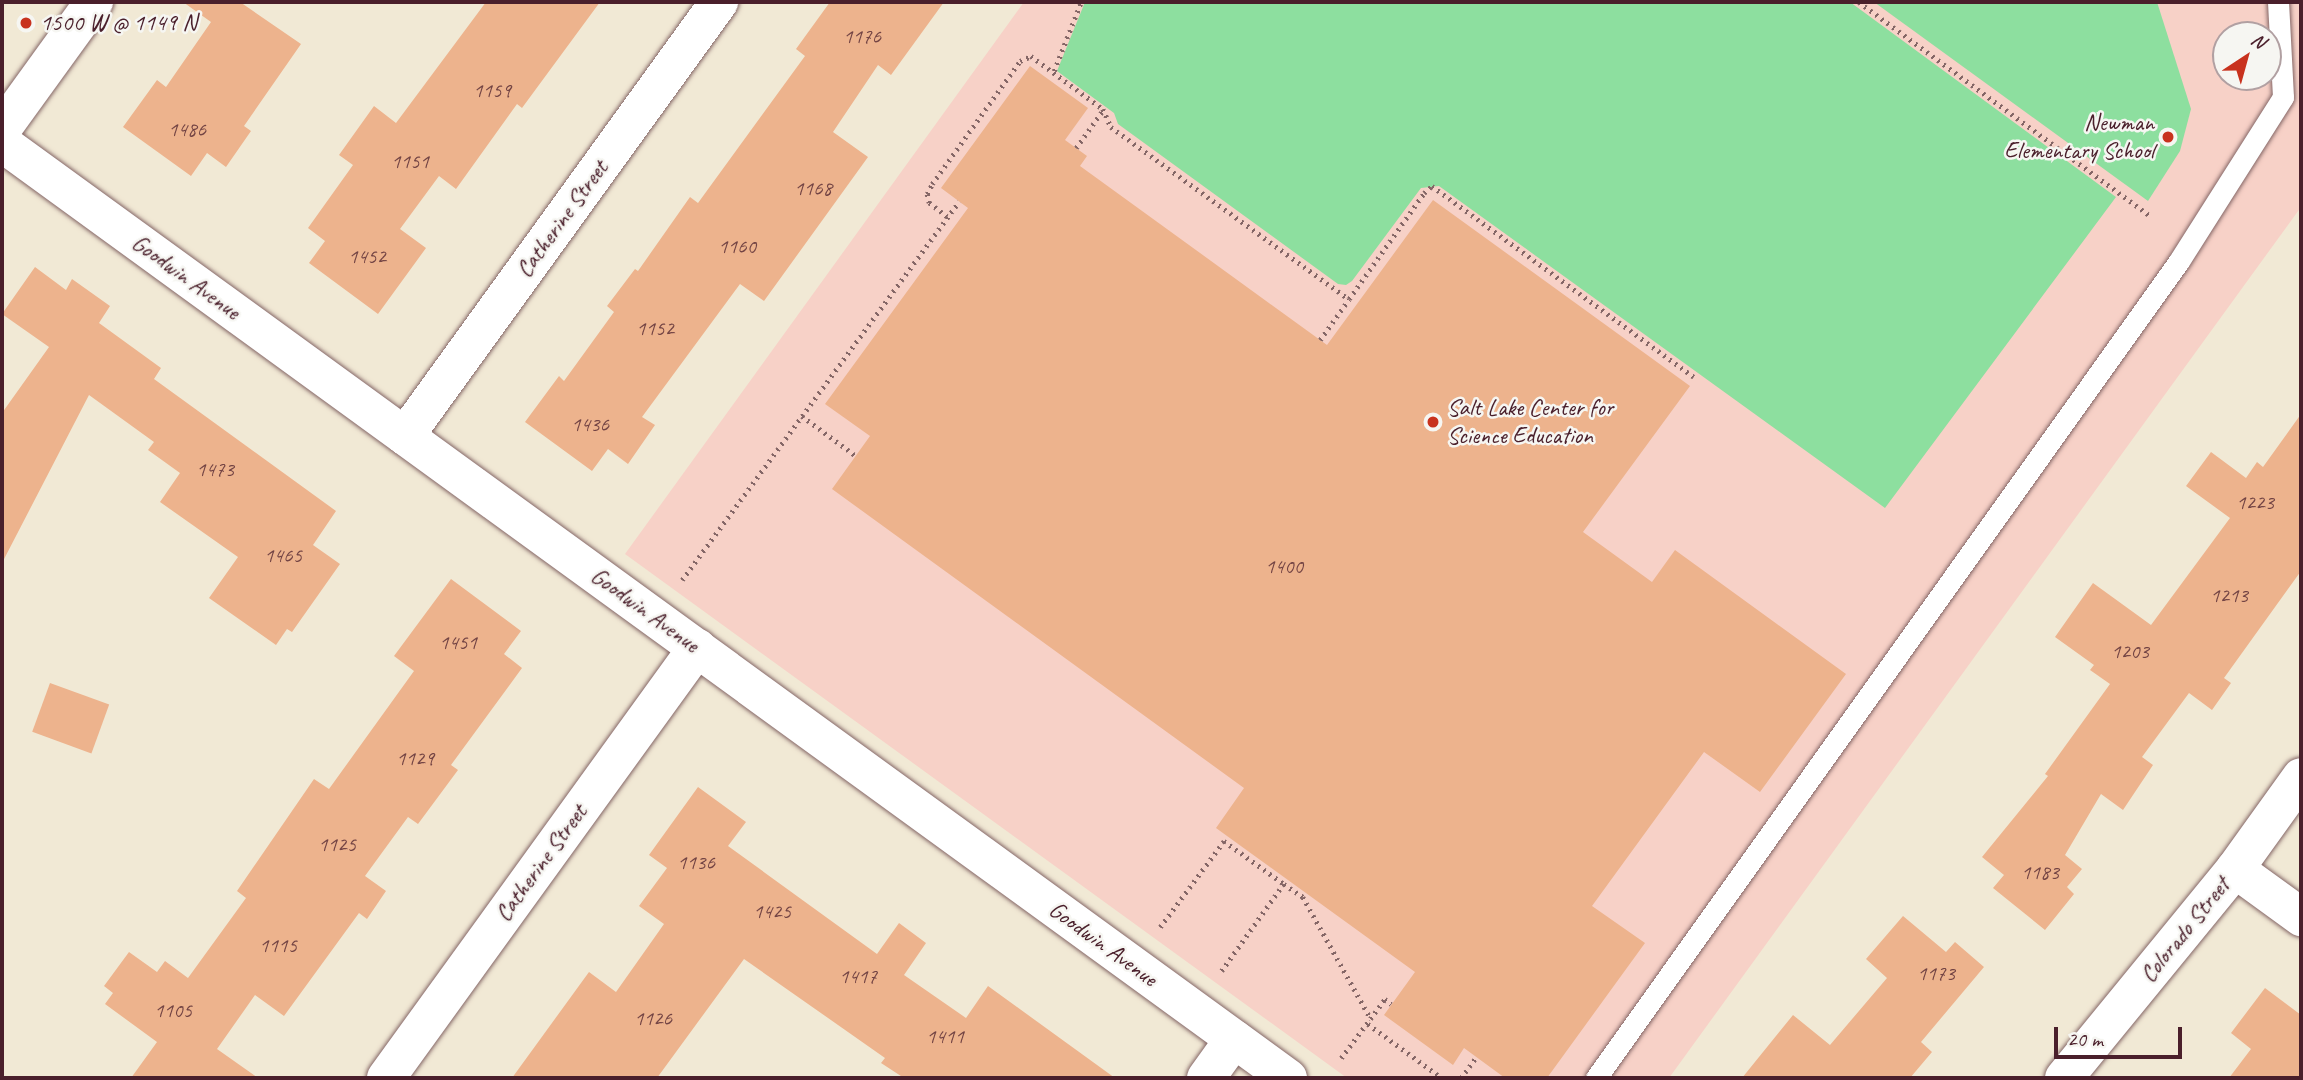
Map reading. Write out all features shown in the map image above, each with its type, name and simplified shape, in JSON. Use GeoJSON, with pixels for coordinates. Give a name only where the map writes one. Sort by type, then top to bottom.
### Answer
{"type":"FeatureCollection","features":[{"type":"Feature","properties":{"kind":"street"},"geometry":{"type":"LineString","coordinates":[[2,129],[94,2]]}},
{"type":"Feature","properties":{"kind":"street","name":"Catherine Street"},"geometry":{"type":"LineString","coordinates":[[405,436],[719,2]]}},
{"type":"Feature","properties":{"kind":"street","name":"Goodwin Avenue"},"geometry":{"type":"LineString","coordinates":[[2,143],[1288,1078]]}},
{"type":"Feature","properties":{"kind":"street","name":"Catherine Street"},"geometry":{"type":"LineString","coordinates":[[386,1078],[697,648]]}},
{"type":"Feature","properties":{"kind":"street","name":"Colorado Street"},"geometry":{"type":"LineString","coordinates":[[2064,1078],[2235,869],[2301,777]]}},
{"type":"Feature","properties":{"kind":"street"},"geometry":{"type":"LineString","coordinates":[[2235,869],[2301,917]]}},
{"type":"Feature","properties":{"kind":"street"},"geometry":{"type":"LineString","coordinates":[[1206,1078],[1234,1039]]}},
{"type":"Feature","properties":{"kind":"lane"},"geometry":{"type":"LineString","coordinates":[[1596,1078],[2171,272],[2283,97],[2278,2]]}},
{"type":"Feature","properties":{"kind":"path"},"geometry":{"type":"LineString","coordinates":[[1054,71],[1081,2]]}},
{"type":"Feature","properties":{"kind":"path"},"geometry":{"type":"LineString","coordinates":[[1859,2],[2149,215]]}},
{"type":"Feature","properties":{"kind":"path"},"geometry":{"type":"LineString","coordinates":[[947,217],[929,203],[928,194],[932,184],[1020,61],[1031,56],[1104,109],[1111,127],[1349,299]]}},
{"type":"Feature","properties":{"kind":"path"},"geometry":{"type":"LineString","coordinates":[[1076,148],[1104,109]]}},
{"type":"Feature","properties":{"kind":"path"},"geometry":{"type":"LineString","coordinates":[[1320,340],[1424,193],[1432,187],[1694,377]]}},
{"type":"Feature","properties":{"kind":"path"},"geometry":{"type":"LineString","coordinates":[[682,580],[959,202]]}},
{"type":"Feature","properties":{"kind":"path"},"geometry":{"type":"LineString","coordinates":[[802,416],[856,456]]}},
{"type":"Feature","properties":{"kind":"path"},"geometry":{"type":"LineString","coordinates":[[1160,927],[1224,841],[1303,897],[1369,1022],[1442,1078]]}},
{"type":"Feature","properties":{"kind":"path"},"geometry":{"type":"LineString","coordinates":[[1222,971],[1284,884]]}},
{"type":"Feature","properties":{"kind":"path"},"geometry":{"type":"LineString","coordinates":[[1341,1058],[1385,999],[1391,1004]]}},
{"type":"Feature","properties":{"kind":"path"},"geometry":{"type":"LineString","coordinates":[[1461,1078],[1476,1057]]}},
{"type":"Feature","properties":{"kind":"path"},"geometry":{"type":"LineString","coordinates":[[1465,1073],[1473,1078]]}},
{"type":"Feature","properties":{"kind":"shaded area","name":"Salt Lake Center for Science Education"},"geometry":{"type":"Polygon","coordinates":[[[1024,2],[2301,2],[2301,207],[1669,1078],[1347,1078],[625,554],[1024,2]]]}},
{"type":"Feature","properties":{"kind":"green space"},"geometry":{"type":"Polygon","coordinates":[[[1085,2],[1850,2],[2116,197],[1885,508],[1439,186],[1421,188],[1352,281],[1346,285],[1338,284],[1118,124],[1114,113],[1057,71],[1085,2]]]}},
{"type":"Feature","properties":{"kind":"green space"},"geometry":{"type":"Polygon","coordinates":[[[1874,2],[2157,2],[2191,109],[2180,151],[2148,201],[1874,2]]]}},
{"type":"Feature","properties":{"kind":"building"},"geometry":{"type":"Polygon","coordinates":[[[183,2],[240,2],[301,44],[244,126],[251,131],[226,167],[207,153],[191,176],[123,127],[157,80],[166,87],[211,22],[183,2]]]}},
{"type":"Feature","properties":{"kind":"building"},"geometry":{"type":"Polygon","coordinates":[[[486,2],[600,2],[522,108],[517,104],[456,189],[439,176],[400,229],[426,248],[378,314],[309,263],[325,241],[308,228],[353,165],[339,155],[374,106],[396,123],[486,2]]]}},
{"type":"Feature","properties":{"kind":"building"},"geometry":{"type":"Polygon","coordinates":[[[830,2],[944,2],[891,75],[878,65],[833,132],[868,157],[764,301],[740,284],[642,417],[655,425],[628,464],[608,449],[592,471],[525,422],[559,376],[564,381],[614,312],[607,306],[635,269],[638,271],[690,197],[698,203],[805,56],[796,49],[830,2]]]}},
{"type":"Feature","properties":{"kind":"building","name":"Salt Lake Center for Science Education"},"geometry":{"type":"Polygon","coordinates":[[[1030,66],[1088,108],[1065,140],[1087,156],[1080,166],[1327,345],[1433,200],[1690,386],[1583,532],[1652,582],[1675,550],[1846,674],[1760,792],[1704,752],[1592,906],[1645,943],[1547,1078],[1505,1078],[1464,1048],[1453,1065],[1384,1015],[1415,972],[1216,828],[1244,788],[832,489],[870,436],[825,404],[968,208],[941,188],[1030,66]]]}},
{"type":"Feature","properties":{"kind":"building"},"geometry":{"type":"Polygon","coordinates":[[[35,267],[66,290],[72,279],[110,306],[99,323],[161,368],[154,379],[336,511],[313,545],[340,564],[292,632],[287,629],[276,645],[209,598],[238,557],[160,502],[180,473],[148,450],[154,442],[89,395],[2,563],[2,413],[49,347],[2,314],[35,267]]]}},
{"type":"Feature","properties":{"kind":"building"},"geometry":{"type":"Polygon","coordinates":[[[2301,414],[2301,571],[2224,678],[2231,683],[2212,710],[2189,693],[2142,757],[2153,765],[2123,810],[2101,794],[2065,855],[2082,869],[2067,887],[2074,894],[2045,930],[1993,888],[2004,875],[1982,857],[2048,776],[2045,774],[2110,684],[2090,670],[2094,665],[2055,637],[2093,583],[2151,625],[2230,518],[2186,486],[2211,452],[2246,478],[2257,462],[2263,467],[2301,414]]]}},
{"type":"Feature","properties":{"kind":"building"},"geometry":{"type":"Polygon","coordinates":[[[451,579],[521,631],[504,654],[522,668],[451,765],[458,770],[418,824],[408,817],[365,876],[386,891],[367,919],[359,913],[284,1016],[255,995],[217,1049],[258,1078],[131,1078],[157,1042],[105,1004],[113,993],[104,986],[129,952],[157,972],[165,961],[188,978],[246,898],[237,891],[314,779],[329,789],[414,671],[394,656],[451,579]]]}},
{"type":"Feature","properties":{"kind":"building"},"geometry":{"type":"Polygon","coordinates":[[[50,683],[109,705],[91,753],[32,732],[50,683]]]}},
{"type":"Feature","properties":{"kind":"building"},"geometry":{"type":"Polygon","coordinates":[[[698,787],[746,822],[728,846],[877,954],[899,923],[926,943],[904,975],[966,1018],[988,986],[1115,1078],[904,1078],[881,1063],[885,1058],[744,959],[657,1078],[512,1078],[589,972],[616,992],[664,924],[639,906],[667,868],[649,855],[698,787]]]}},
{"type":"Feature","properties":{"kind":"building"},"geometry":{"type":"Polygon","coordinates":[[[1903,916],[1946,952],[1955,942],[1984,967],[1921,1042],[1932,1052],[1910,1078],[1742,1078],[1793,1015],[1830,1045],[1887,978],[1866,959],[1903,916]]]}},
{"type":"Feature","properties":{"kind":"building"},"geometry":{"type":"Polygon","coordinates":[[[2265,988],[2301,1015],[2301,1078],[2229,1078],[2251,1049],[2231,1033],[2265,988]]]}},
{"type":"Feature","properties":{"kind":"place","name":"1500 W @ 1149 N"},"geometry":{"type":"Point","coordinates":[26,23]}},
{"type":"Feature","properties":{"kind":"place","name":"Newman Elementary School"},"geometry":{"type":"Point","coordinates":[2168,137]}},
{"type":"Feature","properties":{"kind":"place","name":"Salt Lake Center for Science Education"},"geometry":{"type":"Point","coordinates":[1433,422]}}]}
